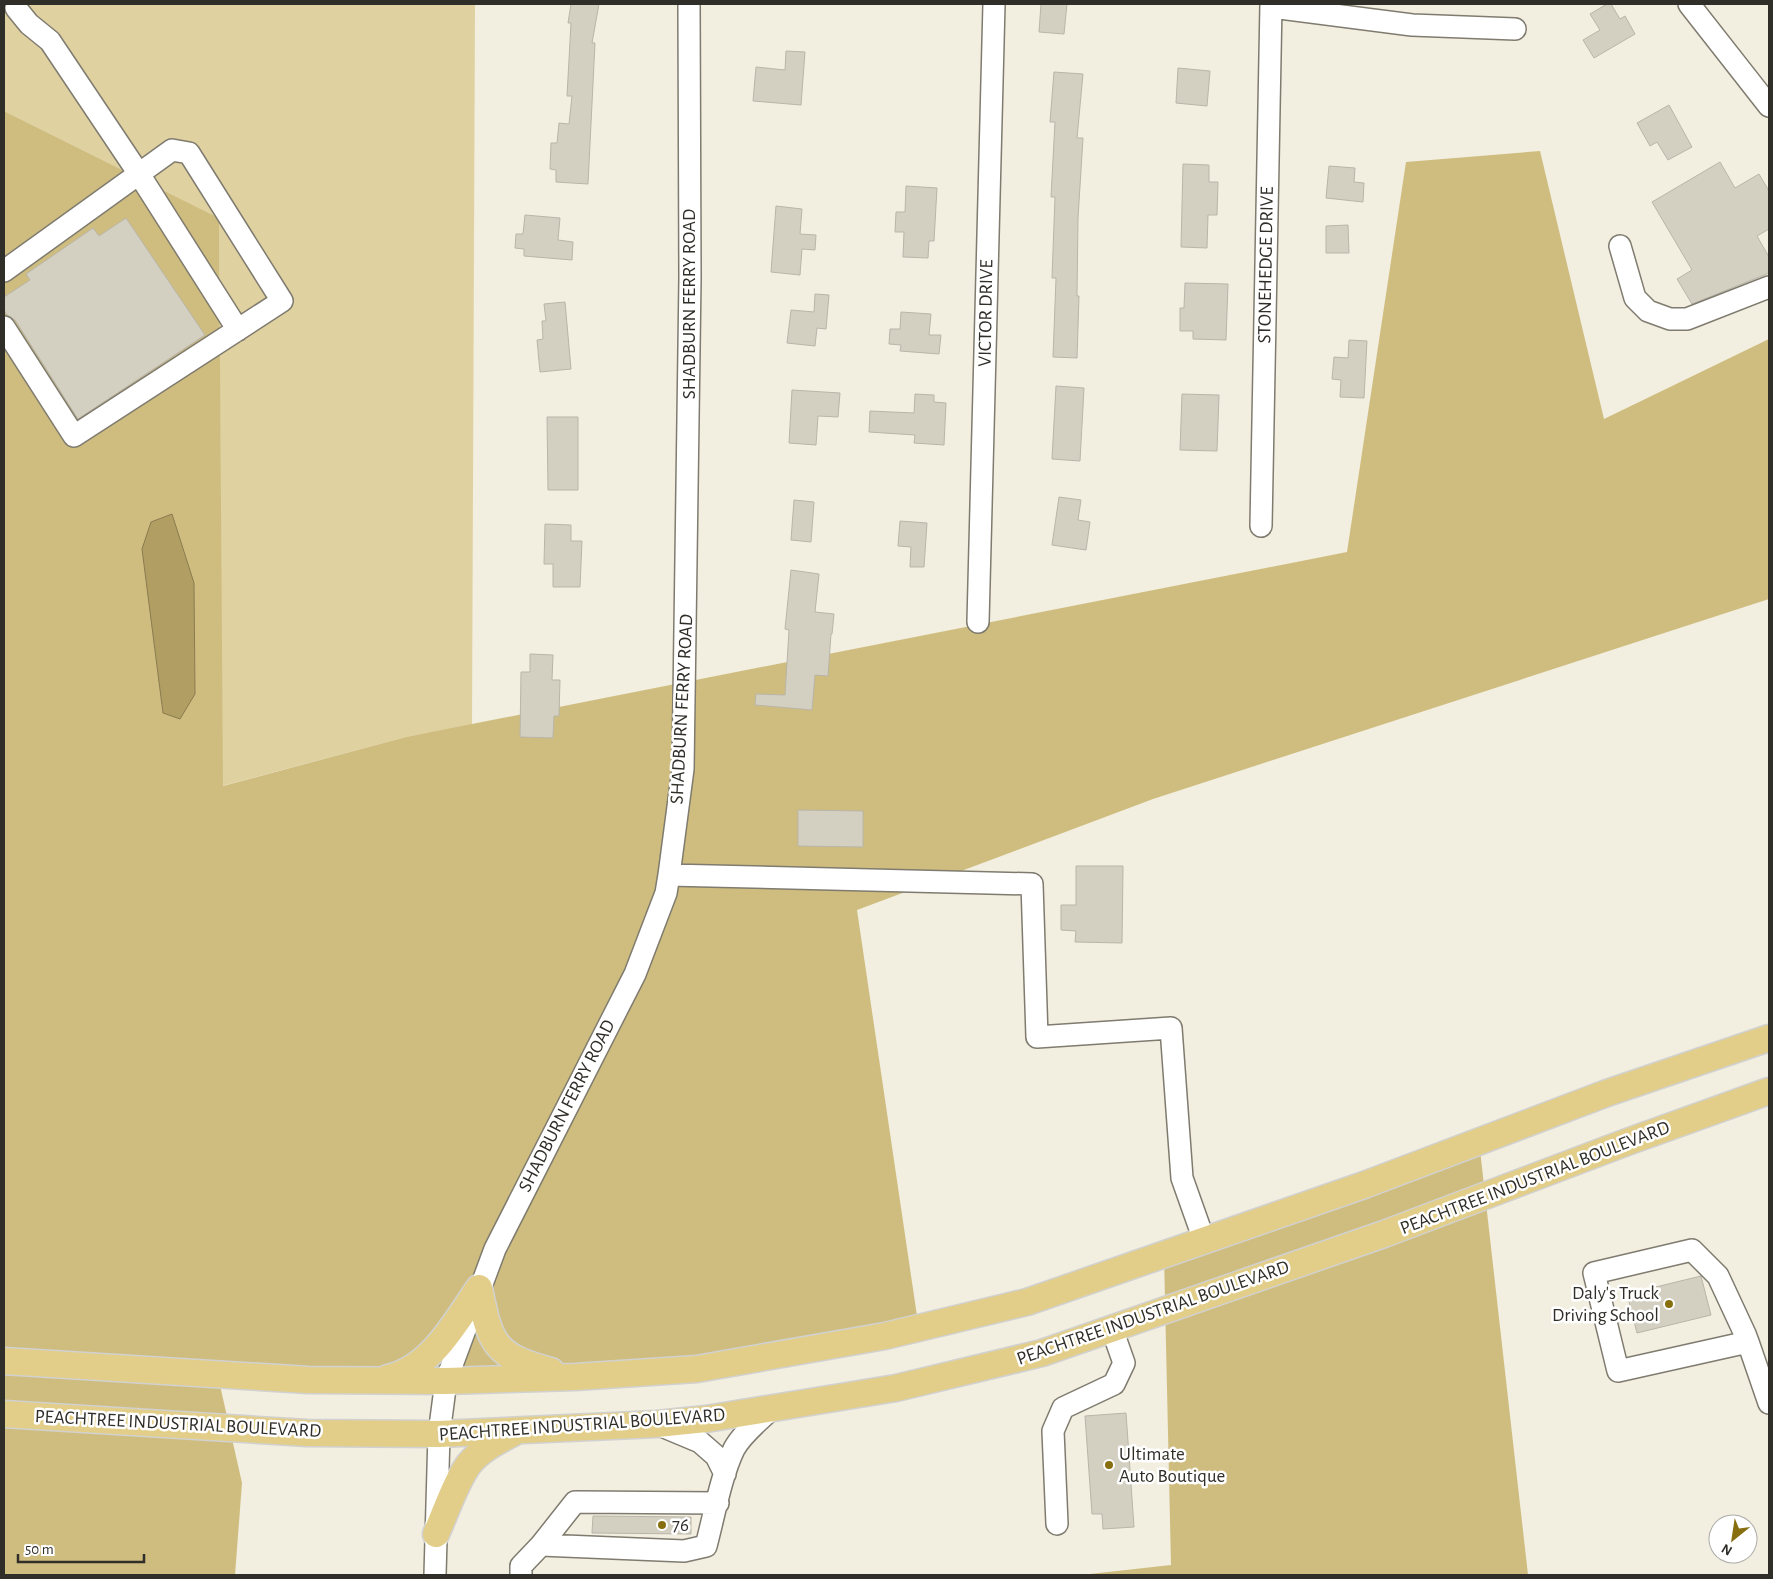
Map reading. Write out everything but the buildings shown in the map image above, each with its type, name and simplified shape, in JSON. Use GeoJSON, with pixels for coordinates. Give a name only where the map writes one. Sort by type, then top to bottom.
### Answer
{"type":"FeatureCollection","features":[{"type":"Feature","properties":{"kind":"main road"},"geometry":{"type":"LineString","coordinates":[[4,1361],[308,1380],[446,1381],[697,1369],[885,1336],[1027,1302],[1373,1182],[1607,1093],[1769,1038]]}},
{"type":"Feature","properties":{"kind":"main road","name":"PEACHTREE INDUSTRIAL BOULEVARD"},"geometry":{"type":"LineString","coordinates":[[4,1414],[307,1433],[439,1434],[658,1424],[770,1410],[896,1388],[1042,1353],[1384,1234],[1627,1142],[1769,1091]]}},
{"type":"Feature","properties":{"kind":"main road"},"geometry":{"type":"LineString","coordinates":[[479,1288],[484,1315],[494,1343],[510,1357],[526,1364],[575,1376]]}},
{"type":"Feature","properties":{"kind":"main road"},"geometry":{"type":"LineString","coordinates":[[378,1381],[414,1368],[437,1347],[479,1288]]}},
{"type":"Feature","properties":{"kind":"main road"},"geometry":{"type":"LineString","coordinates":[[436,1534],[469,1464],[491,1445],[518,1431]]}},
{"type":"Feature","properties":{"kind":"street","name":"SHADBURN FERRY ROAD"},"geometry":{"type":"LineString","coordinates":[[435,1575],[439,1434],[446,1381],[495,1249],[635,974],[666,893],[669,875],[684,750],[690,288],[689,4]]}},
{"type":"Feature","properties":{"kind":"street","name":"VICTOR DRIVE"},"geometry":{"type":"LineString","coordinates":[[978,622],[994,4]]}},
{"type":"Feature","properties":{"kind":"street"},"geometry":{"type":"LineString","coordinates":[[1689,4],[1769,106]]}},
{"type":"Feature","properties":{"kind":"street"},"geometry":{"type":"LineString","coordinates":[[1271,6],[1412,25],[1515,29]]}},
{"type":"Feature","properties":{"kind":"street","name":"STONEHEDGE DRIVE"},"geometry":{"type":"LineString","coordinates":[[1261,526],[1271,6]]}},
{"type":"Feature","properties":{"kind":"street"},"geometry":{"type":"LineString","coordinates":[[13,11],[50,41],[140,174],[238,330]]}},
{"type":"Feature","properties":{"kind":"street"},"geometry":{"type":"LineString","coordinates":[[4,271],[172,150],[189,153],[282,301],[74,436],[4,327]]}},
{"type":"Feature","properties":{"kind":"street"},"geometry":{"type":"LineString","coordinates":[[1620,246],[1635,298],[1648,311],[1670,319],[1687,319],[1769,286]]}},
{"type":"Feature","properties":{"kind":"street"},"geometry":{"type":"LineString","coordinates":[[669,875],[1032,884],[1037,1037],[1171,1028],[1182,1178],[1204,1240]]}},
{"type":"Feature","properties":{"kind":"street"},"geometry":{"type":"LineString","coordinates":[[1748,1342],[1618,1371],[1594,1273],[1692,1250],[1718,1276],[1748,1342],[1769,1403]]}},
{"type":"Feature","properties":{"kind":"street"},"geometry":{"type":"LineString","coordinates":[[1057,1524],[1053,1431],[1064,1408],[1114,1384],[1124,1363],[1112,1329]]}},
{"type":"Feature","properties":{"kind":"street"},"geometry":{"type":"LineString","coordinates":[[541,1545],[684,1551],[706,1546],[725,1474],[734,1449],[748,1431],[770,1410]]}},
{"type":"Feature","properties":{"kind":"street"},"geometry":{"type":"LineString","coordinates":[[658,1424],[700,1442],[716,1456],[725,1474]]}},
{"type":"Feature","properties":{"kind":"street"},"geometry":{"type":"LineString","coordinates":[[521,1575],[521,1566],[541,1545],[575,1502],[718,1503]]}},
{"type":"Feature","properties":{"kind":"shaded area"},"geometry":{"type":"Polygon","coordinates":[[[4,4],[475,4],[472,725],[406,737],[222,786],[219,218],[4,111],[4,4]]]}},
{"type":"Feature","properties":{"kind":"shaded area"},"geometry":{"type":"Polygon","coordinates":[[[4,111],[219,218],[223,786],[406,737],[1347,552],[1406,162],[1540,151],[1604,419],[1769,339],[1769,599],[1153,799],[857,910],[917,1316],[665,1375],[217,1372],[242,1483],[235,1575],[4,1575],[4,111]]]}},
{"type":"Feature","properties":{"kind":"shaded area"},"geometry":{"type":"Polygon","coordinates":[[[172,514],[194,583],[195,694],[180,719],[163,713],[142,549],[151,522],[172,514]]]}},
{"type":"Feature","properties":{"kind":"shaded area"},"geometry":{"type":"Polygon","coordinates":[[[1479,1141],[1528,1575],[1081,1575],[1171,1565],[1164,1256],[1479,1141]]]}},
{"type":"Feature","properties":{"kind":"place","name":"Daly's Truck Driving School"},"geometry":{"type":"Point","coordinates":[1669,1304]}},
{"type":"Feature","properties":{"kind":"place","name":"Ultimate Auto Boutique"},"geometry":{"type":"Point","coordinates":[1109,1465]}},
{"type":"Feature","properties":{"kind":"place","name":"76"},"geometry":{"type":"Point","coordinates":[662,1525]}}]}
